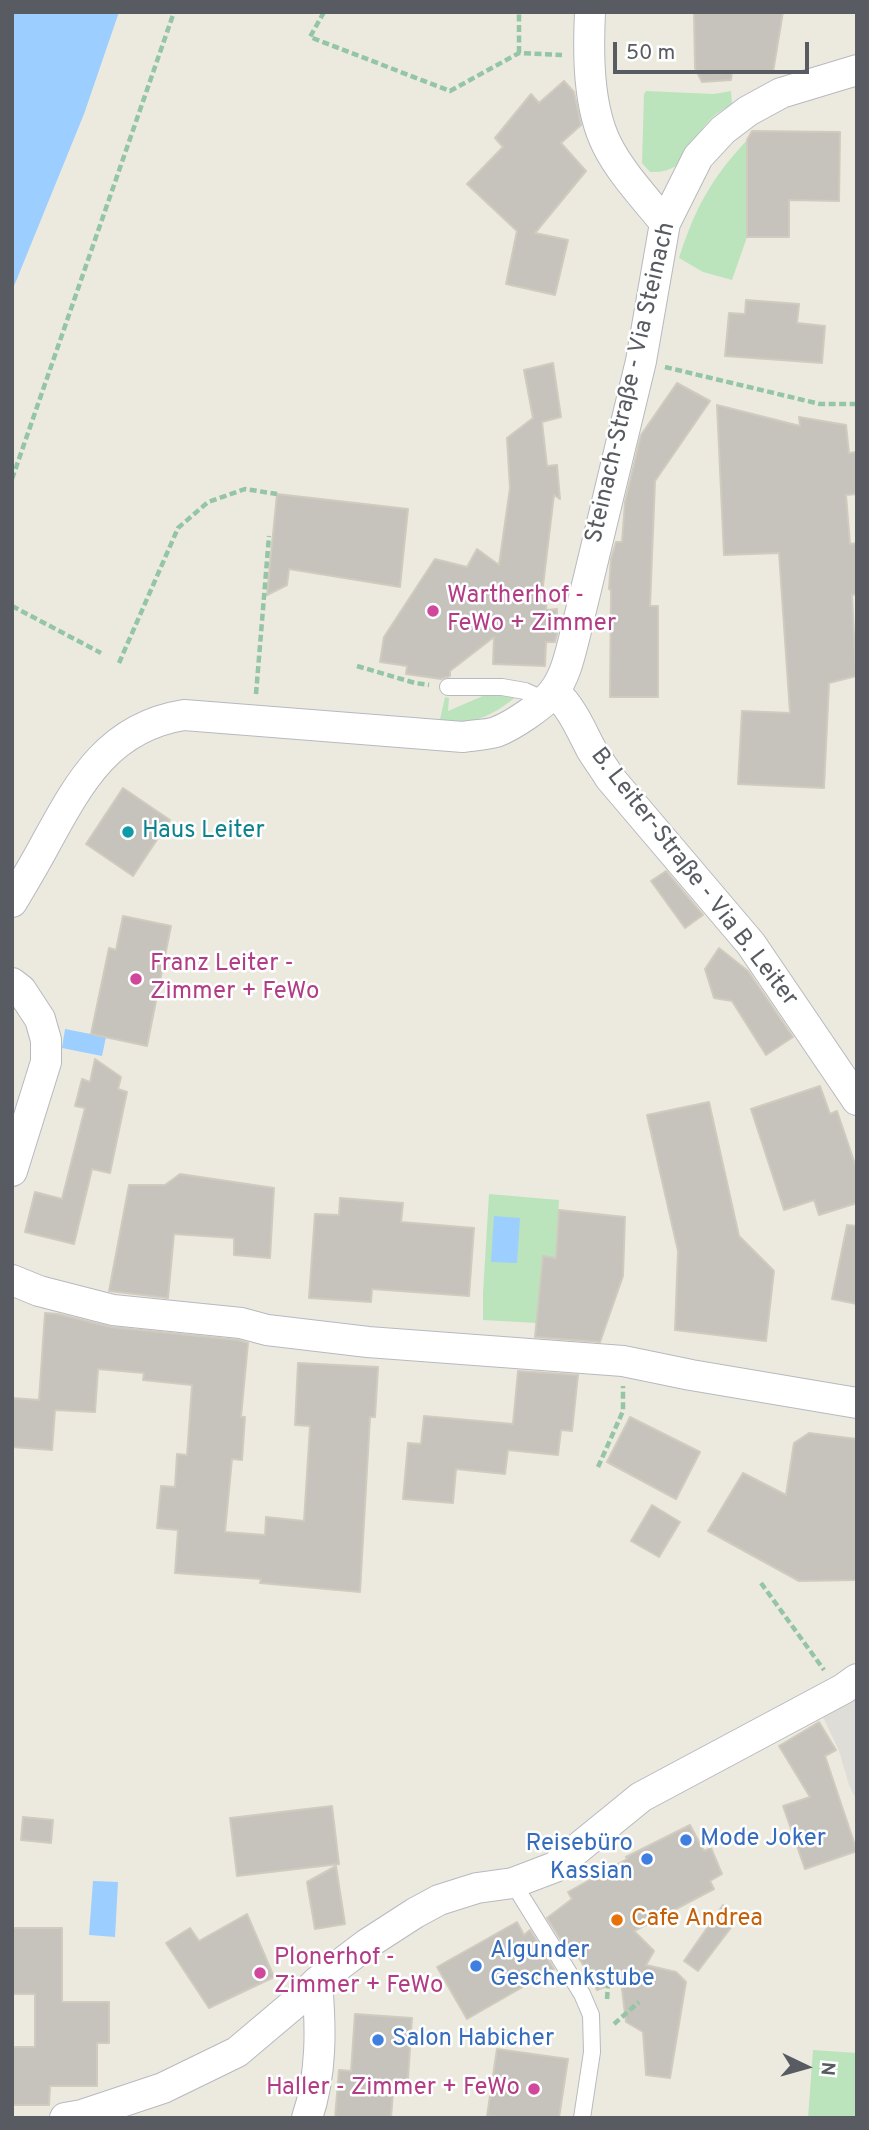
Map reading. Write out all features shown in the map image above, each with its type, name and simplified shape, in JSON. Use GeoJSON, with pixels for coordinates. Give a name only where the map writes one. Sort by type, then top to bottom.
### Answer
{"type":"FeatureCollection","features":[{"type":"Feature","properties":{"kind":"street"},"geometry":{"type":"LineString","coordinates":[[590,12],[588,56],[601,132],[619,164],[664,223]]}},
{"type":"Feature","properties":{"kind":"street","name":"Steinach-Straße - Via Steinach"},"geometry":{"type":"LineString","coordinates":[[550,696],[566,668],[569,657],[641,361],[664,223],[698,157],[723,130],[748,111],[781,93],[857,70]]}},
{"type":"Feature","properties":{"kind":"street"},"geometry":{"type":"LineString","coordinates":[[12,902],[75,790],[94,764],[134,733],[171,717],[184,715],[463,737],[496,732],[550,696]]}},
{"type":"Feature","properties":{"kind":"street","name":"B. Leiter-Straße - Via B. Leiter"},"geometry":{"type":"LineString","coordinates":[[550,696],[566,702],[610,778],[751,944],[857,1100]]}},
{"type":"Feature","properties":{"kind":"street"},"geometry":{"type":"LineString","coordinates":[[12,983],[21,990],[40,1019],[46,1040],[46,1062],[12,1171]]}},
{"type":"Feature","properties":{"kind":"street"},"geometry":{"type":"LineString","coordinates":[[12,1280],[39,1291],[113,1310],[241,1322],[267,1330],[368,1342],[623,1361],[857,1403]]}},
{"type":"Feature","properties":{"kind":"street"},"geometry":{"type":"LineString","coordinates":[[65,2118],[82,2115],[163,2088],[237,2052],[317,1982],[367,1944],[439,1900],[477,1888],[513,1883],[555,1867],[641,1797],[848,1685]]}},
{"type":"Feature","properties":{"kind":"street"},"geometry":{"type":"LineString","coordinates":[[307,2118],[316,2083],[320,2042],[317,1982]]}},
{"type":"Feature","properties":{"kind":"lane"},"geometry":{"type":"LineString","coordinates":[[441,687],[502,687],[550,696]]}},
{"type":"Feature","properties":{"kind":"lane"},"geometry":{"type":"LineString","coordinates":[[513,1883],[582,1994],[591,2015],[592,2052],[582,2118]]}},
{"type":"Feature","properties":{"kind":"path"},"geometry":{"type":"LineString","coordinates":[[12,479],[174,12]]}},
{"type":"Feature","properties":{"kind":"path"},"geometry":{"type":"LineString","coordinates":[[324,12],[310,37],[450,91],[519,53],[588,56]]}},
{"type":"Feature","properties":{"kind":"path"},"geometry":{"type":"LineString","coordinates":[[519,12],[519,53]]}},
{"type":"Feature","properties":{"kind":"path"},"geometry":{"type":"LineString","coordinates":[[641,361],[820,404],[857,404]]}},
{"type":"Feature","properties":{"kind":"path"},"geometry":{"type":"LineString","coordinates":[[118,663],[178,528],[208,502],[245,489],[277,494]]}},
{"type":"Feature","properties":{"kind":"path"},"geometry":{"type":"LineString","coordinates":[[254,720],[269,536]]}},
{"type":"Feature","properties":{"kind":"path"},"geometry":{"type":"LineString","coordinates":[[12,606],[100,653]]}},
{"type":"Feature","properties":{"kind":"path"},"geometry":{"type":"LineString","coordinates":[[357,666],[415,683],[441,687]]}},
{"type":"Feature","properties":{"kind":"path"},"geometry":{"type":"LineString","coordinates":[[598,1467],[623,1411],[623,1361]]}},
{"type":"Feature","properties":{"kind":"path"},"geometry":{"type":"LineString","coordinates":[[761,1583],[848,1685]]}},
{"type":"Feature","properties":{"kind":"path"},"geometry":{"type":"LineString","coordinates":[[614,2024],[639,2002]]}},
{"type":"Feature","properties":{"kind":"shaded area"},"geometry":{"type":"Polygon","coordinates":[[[857,1692],[857,1801],[823,1717],[857,1692]]]}},
{"type":"Feature","properties":{"kind":"green space"},"geometry":{"type":"Polygon","coordinates":[[[646,91],[714,94],[731,91],[732,104],[709,121],[686,155],[673,168],[650,172],[642,163],[646,91]]]}},
{"type":"Feature","properties":{"kind":"green space"},"geometry":{"type":"Polygon","coordinates":[[[747,140],[747,237],[732,280],[703,272],[679,258],[691,224],[714,181],[747,140]]]}},
{"type":"Feature","properties":{"kind":"green space"},"geometry":{"type":"Polygon","coordinates":[[[485,695],[518,695],[482,718],[462,723],[439,724],[445,697],[449,698],[448,711],[485,695]]]}},
{"type":"Feature","properties":{"kind":"green space"},"geometry":{"type":"Polygon","coordinates":[[[489,1194],[559,1200],[556,1258],[543,1257],[536,1323],[483,1320],[489,1194]]]}},
{"type":"Feature","properties":{"kind":"green space"},"geometry":{"type":"Polygon","coordinates":[[[813,2050],[857,2053],[857,2118],[808,2118],[813,2050]]]}},
{"type":"Feature","properties":{"kind":"water"},"geometry":{"type":"Polygon","coordinates":[[[12,12],[119,12],[84,114],[12,291],[12,12]]]}},
{"type":"Feature","properties":{"kind":"water"},"geometry":{"type":"Polygon","coordinates":[[[65,1029],[106,1037],[102,1056],[62,1048],[65,1029]]]}},
{"type":"Feature","properties":{"kind":"water"},"geometry":{"type":"Polygon","coordinates":[[[494,1216],[520,1218],[517,1263],[491,1262],[494,1216]]]}},
{"type":"Feature","properties":{"kind":"water"},"geometry":{"type":"Polygon","coordinates":[[[93,1881],[118,1882],[115,1937],[89,1935],[93,1881]]]}},
{"type":"Feature","properties":{"kind":"building"},"geometry":{"type":"Polygon","coordinates":[[[694,12],[783,12],[773,72],[732,71],[731,80],[702,82],[695,68],[694,12]]]}},
{"type":"Feature","properties":{"kind":"building"},"geometry":{"type":"Polygon","coordinates":[[[564,81],[574,92],[581,125],[561,143],[586,171],[535,233],[568,240],[555,295],[506,284],[517,231],[467,184],[503,147],[495,138],[531,94],[539,103],[564,81]]]}},
{"type":"Feature","properties":{"kind":"building"},"geometry":{"type":"Polygon","coordinates":[[[752,131],[840,132],[839,201],[789,200],[789,237],[747,237],[747,140],[752,131]]]}},
{"type":"Feature","properties":{"kind":"building"},"geometry":{"type":"Polygon","coordinates":[[[746,300],[799,304],[797,323],[825,326],[822,363],[725,356],[729,313],[745,314],[746,300]]]}},
{"type":"Feature","properties":{"kind":"building"},"geometry":{"type":"Polygon","coordinates":[[[553,363],[561,417],[542,422],[547,466],[557,465],[560,499],[554,495],[542,594],[547,593],[546,610],[557,609],[557,634],[555,642],[546,642],[545,666],[493,664],[494,637],[450,671],[450,676],[441,679],[406,674],[407,666],[380,662],[384,637],[435,559],[467,567],[477,549],[499,565],[510,488],[507,438],[533,418],[524,370],[553,363]]]}},
{"type":"Feature","properties":{"kind":"building"},"geometry":{"type":"Polygon","coordinates":[[[677,383],[710,401],[655,481],[650,606],[658,606],[658,697],[610,697],[611,559],[616,542],[622,542],[625,502],[641,435],[677,383]]]}},
{"type":"Feature","properties":{"kind":"building"},"geometry":{"type":"Polygon","coordinates":[[[717,405],[800,426],[799,417],[846,425],[849,453],[857,452],[857,494],[846,495],[850,544],[857,543],[857,594],[852,595],[856,676],[829,683],[824,788],[738,784],[742,711],[790,713],[779,553],[724,555],[717,405]]]}},
{"type":"Feature","properties":{"kind":"building"},"geometry":{"type":"Polygon","coordinates":[[[277,494],[408,509],[400,587],[289,569],[287,585],[267,595],[277,494]]]}},
{"type":"Feature","properties":{"kind":"building","name":"Haus Leiter"},"geometry":{"type":"Polygon","coordinates":[[[123,788],[170,820],[133,876],[86,844],[123,788]]]}},
{"type":"Feature","properties":{"kind":"building"},"geometry":{"type":"Polygon","coordinates":[[[666,871],[703,915],[685,928],[651,881],[666,871]]]}},
{"type":"Feature","properties":{"kind":"building"},"geometry":{"type":"Polygon","coordinates":[[[123,916],[171,926],[147,1046],[91,1034],[109,948],[116,950],[123,916]]]}},
{"type":"Feature","properties":{"kind":"building"},"geometry":{"type":"Polygon","coordinates":[[[719,948],[748,971],[793,1037],[766,1055],[732,1001],[714,998],[705,969],[719,948]]]}},
{"type":"Feature","properties":{"kind":"building"},"geometry":{"type":"Polygon","coordinates":[[[95,1059],[121,1077],[118,1089],[127,1092],[110,1173],[92,1169],[74,1244],[25,1232],[35,1192],[62,1199],[85,1108],[75,1106],[82,1079],[90,1082],[95,1059]]]}},
{"type":"Feature","properties":{"kind":"building"},"geometry":{"type":"Polygon","coordinates":[[[820,1086],[830,1114],[837,1111],[857,1170],[857,1203],[819,1215],[814,1200],[784,1210],[751,1109],[820,1086]]]}},
{"type":"Feature","properties":{"kind":"building"},"geometry":{"type":"Polygon","coordinates":[[[709,1102],[739,1236],[774,1271],[766,1341],[675,1330],[678,1251],[647,1115],[709,1102]]]}},
{"type":"Feature","properties":{"kind":"building"},"geometry":{"type":"Polygon","coordinates":[[[180,1174],[274,1188],[270,1258],[234,1255],[234,1238],[174,1234],[168,1298],[109,1291],[129,1185],[165,1185],[180,1174]]]}},
{"type":"Feature","properties":{"kind":"building"},"geometry":{"type":"Polygon","coordinates":[[[340,1198],[403,1203],[401,1222],[474,1228],[469,1296],[372,1289],[371,1302],[309,1298],[315,1214],[339,1215],[340,1198]]]}},
{"type":"Feature","properties":{"kind":"building"},"geometry":{"type":"Polygon","coordinates":[[[559,1210],[625,1217],[623,1276],[600,1342],[535,1337],[543,1256],[556,1258],[559,1210]]]}},
{"type":"Feature","properties":{"kind":"building"},"geometry":{"type":"Polygon","coordinates":[[[847,1225],[857,1226],[857,1304],[832,1299],[847,1225]]]}},
{"type":"Feature","properties":{"kind":"building"},"geometry":{"type":"Polygon","coordinates":[[[45,1313],[111,1327],[248,1343],[241,1417],[245,1417],[242,1460],[232,1459],[225,1532],[265,1535],[266,1517],[304,1521],[310,1426],[295,1425],[298,1363],[378,1367],[375,1417],[370,1417],[360,1592],[260,1583],[261,1579],[175,1573],[178,1530],[157,1528],[161,1486],[175,1487],[177,1454],[187,1455],[192,1385],[143,1380],[144,1373],[98,1369],[95,1412],[55,1410],[52,1450],[12,1447],[12,1398],[39,1400],[45,1313]]]}},
{"type":"Feature","properties":{"kind":"building"},"geometry":{"type":"Polygon","coordinates":[[[518,1371],[578,1375],[572,1431],[561,1430],[558,1455],[508,1450],[505,1474],[456,1469],[453,1503],[403,1499],[408,1443],[421,1444],[424,1416],[513,1424],[518,1371]]]}},
{"type":"Feature","properties":{"kind":"building"},"geometry":{"type":"Polygon","coordinates":[[[630,1417],[700,1452],[676,1499],[607,1462],[630,1417]]]}},
{"type":"Feature","properties":{"kind":"building"},"geometry":{"type":"Polygon","coordinates":[[[809,1433],[857,1439],[857,1580],[799,1581],[708,1531],[743,1473],[786,1495],[794,1443],[809,1433]]]}},
{"type":"Feature","properties":{"kind":"building"},"geometry":{"type":"Polygon","coordinates":[[[652,1505],[680,1522],[659,1557],[631,1541],[652,1505]]]}},
{"type":"Feature","properties":{"kind":"building"},"geometry":{"type":"Polygon","coordinates":[[[819,1722],[836,1750],[825,1756],[857,1851],[805,1869],[783,1806],[810,1797],[779,1746],[819,1722]]]}},
{"type":"Feature","properties":{"kind":"building"},"geometry":{"type":"Polygon","coordinates":[[[332,1806],[339,1864],[237,1876],[230,1818],[332,1806]]]}},
{"type":"Feature","properties":{"kind":"building"},"geometry":{"type":"Polygon","coordinates":[[[23,1817],[53,1820],[51,1843],[21,1840],[23,1817]]]}},
{"type":"Feature","properties":{"kind":"building"},"geometry":{"type":"Polygon","coordinates":[[[690,1825],[704,1851],[711,1848],[722,1874],[710,1881],[714,1889],[634,1931],[654,1951],[646,1965],[676,1972],[686,1982],[670,2078],[646,2075],[643,2032],[626,2022],[621,1981],[597,1990],[578,1956],[573,1959],[547,1918],[572,1899],[568,1892],[627,1859],[626,1857],[690,1825]]]}},
{"type":"Feature","properties":{"kind":"building"},"geometry":{"type":"Polygon","coordinates":[[[336,1866],[345,1924],[315,1929],[307,1882],[336,1866]]]}},
{"type":"Feature","properties":{"kind":"building"},"geometry":{"type":"Polygon","coordinates":[[[723,1905],[733,1925],[698,1971],[684,1961],[723,1905]]]}},
{"type":"Feature","properties":{"kind":"building"},"geometry":{"type":"Polygon","coordinates":[[[247,1914],[274,1977],[209,2008],[166,1943],[190,1928],[199,1941],[247,1914]]]}},
{"type":"Feature","properties":{"kind":"building"},"geometry":{"type":"Polygon","coordinates":[[[517,1922],[524,1935],[530,1930],[554,1969],[467,2019],[437,1967],[517,1922]]]}},
{"type":"Feature","properties":{"kind":"building"},"geometry":{"type":"Polygon","coordinates":[[[13,1928],[62,1928],[62,2002],[109,2002],[109,2043],[97,2043],[97,2086],[50,2086],[49,2105],[12,2105],[12,2047],[35,2047],[35,1994],[13,1994],[13,1928]]]}},
{"type":"Feature","properties":{"kind":"building"},"geometry":{"type":"Polygon","coordinates":[[[355,2014],[412,2018],[407,2093],[393,2092],[391,2118],[335,2118],[339,2070],[351,2071],[355,2014]]]}},
{"type":"Feature","properties":{"kind":"building"},"geometry":{"type":"Polygon","coordinates":[[[497,2049],[568,2059],[559,2118],[487,2116],[497,2049]]]}},
{"type":"Feature","properties":{"kind":"place","name":"Wartherhof - FeWo + Zimmer"},"geometry":{"type":"Point","coordinates":[433,611]}},
{"type":"Feature","properties":{"kind":"place","name":"Haus Leiter"},"geometry":{"type":"Point","coordinates":[128,832]}},
{"type":"Feature","properties":{"kind":"place","name":"Franz Leiter - Zimmer + FeWo"},"geometry":{"type":"Point","coordinates":[136,979]}},
{"type":"Feature","properties":{"kind":"place","name":"Mode Joker"},"geometry":{"type":"Point","coordinates":[686,1840]}},
{"type":"Feature","properties":{"kind":"place","name":"Reisebüro Kassian"},"geometry":{"type":"Point","coordinates":[647,1859]}},
{"type":"Feature","properties":{"kind":"place","name":"Cafe Andrea"},"geometry":{"type":"Point","coordinates":[617,1920]}},
{"type":"Feature","properties":{"kind":"place","name":"Algunder Geschenkstube"},"geometry":{"type":"Point","coordinates":[476,1966]}},
{"type":"Feature","properties":{"kind":"place","name":"Plonerhof - Zimmer + FeWo"},"geometry":{"type":"Point","coordinates":[260,1973]}},
{"type":"Feature","properties":{"kind":"place","name":"Salon Habicher"},"geometry":{"type":"Point","coordinates":[378,2040]}},
{"type":"Feature","properties":{"kind":"place","name":"Haller - Zimmer + FeWo"},"geometry":{"type":"Point","coordinates":[534,2089]}}]}
